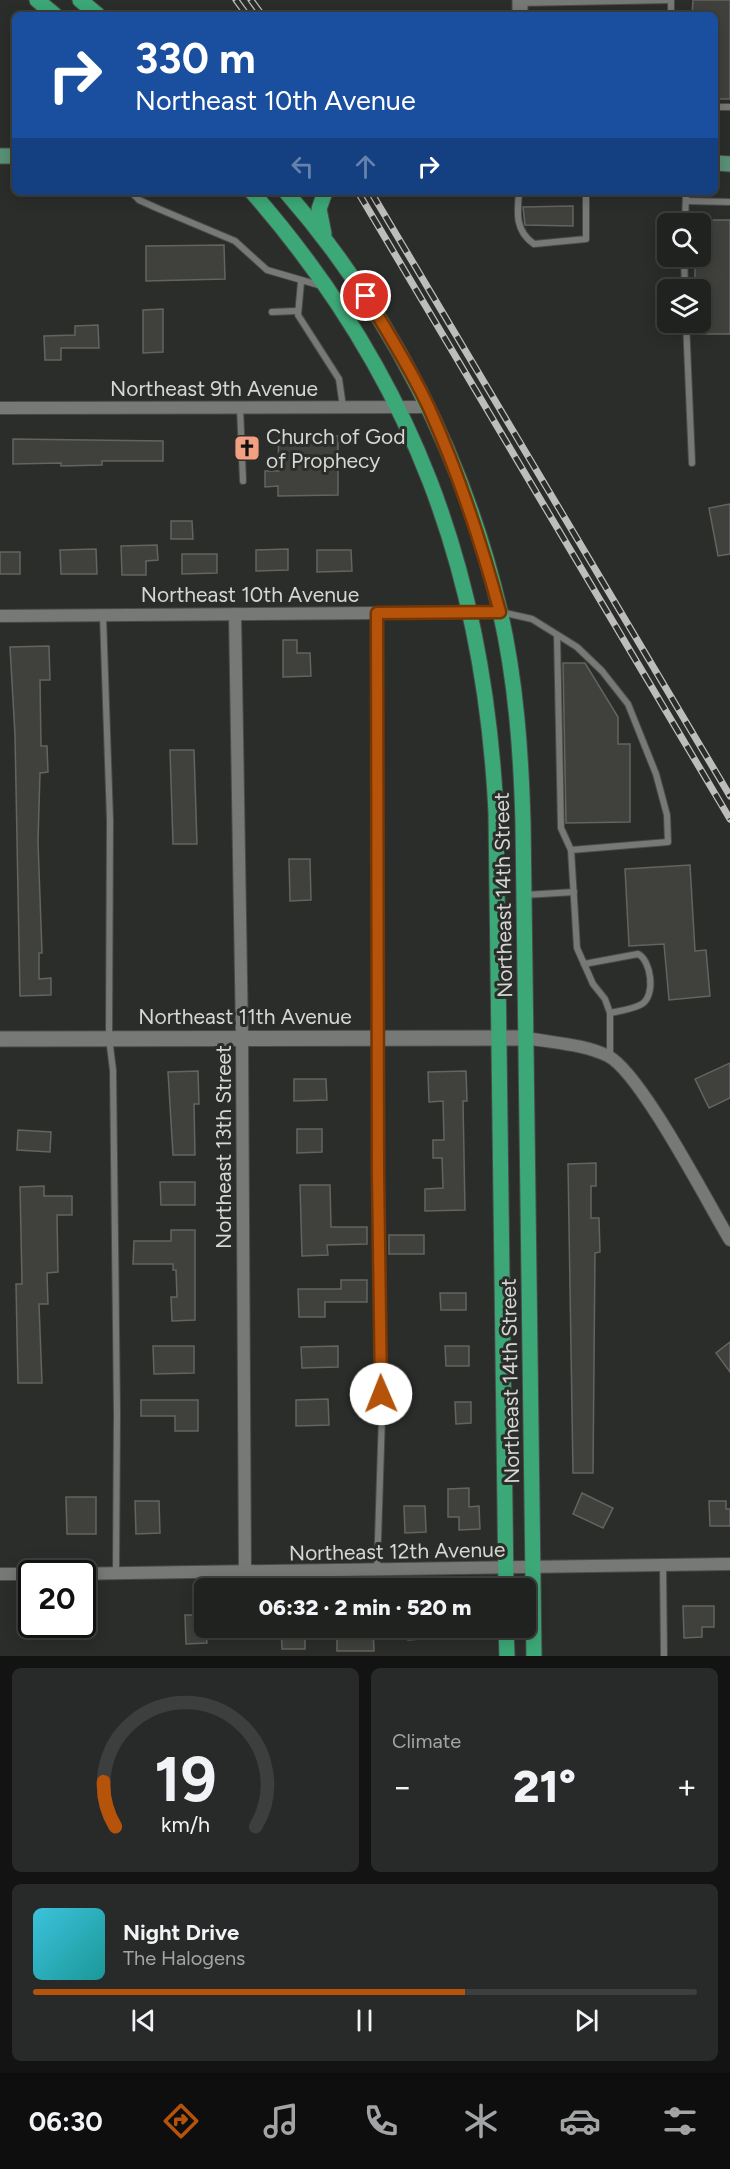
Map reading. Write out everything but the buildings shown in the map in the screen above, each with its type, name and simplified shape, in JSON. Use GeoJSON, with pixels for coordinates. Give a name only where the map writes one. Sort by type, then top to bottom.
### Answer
{"type":"FeatureCollection","features":[{"type":"Feature","properties":{"kind":"main road"},"geometry":{"type":"LineString","coordinates":[[37,0],[51,12]]}},
{"type":"Feature","properties":{"kind":"main road"},"geometry":{"type":"LineString","coordinates":[[81,0],[95,12]]}},
{"type":"Feature","properties":{"kind":"main road","name":"Northeast 14th Street"},"geometry":{"type":"LineString","coordinates":[[254,195],[348,318],[397,407],[445,522],[471,612],[486,695],[494,765],[506,1578]]}},
{"type":"Feature","properties":{"kind":"main road","name":"Northeast 14th Street"},"geometry":{"type":"LineString","coordinates":[[289,195],[325,237],[366,296],[428,407],[468,504],[500,612],[515,703],[521,762],[525,895],[534,1656]]}},
{"type":"Feature","properties":{"kind":"main road"},"geometry":{"type":"LineString","coordinates":[[324,195],[319,209],[325,237]]}},
{"type":"Feature","properties":{"kind":"main road"},"geometry":{"type":"LineString","coordinates":[[506,1638],[507,1656]]}},
{"type":"Feature","properties":{"kind":"street","name":"Northeast 9th Avenue"},"geometry":{"type":"LineString","coordinates":[[0,408],[428,407]]}},
{"type":"Feature","properties":{"kind":"street","name":"Northeast 10th Avenue"},"geometry":{"type":"LineString","coordinates":[[0,616],[500,612]]}},
{"type":"Feature","properties":{"kind":"street","name":"Northeast 13th Street"},"geometry":{"type":"LineString","coordinates":[[235,614],[242,1036],[245,1573]]}},
{"type":"Feature","properties":{"kind":"street","name":"Northeast 11th Avenue"},"geometry":{"type":"LineString","coordinates":[[0,1039],[242,1036],[527,1038]]}},
{"type":"Feature","properties":{"kind":"street"},"geometry":{"type":"LineString","coordinates":[[527,1038],[586,1048],[609,1057],[637,1083],[730,1240]]}},
{"type":"Feature","properties":{"kind":"street","name":"Northeast 12th Avenue"},"geometry":{"type":"LineString","coordinates":[[96,1573],[533,1569],[730,1564]]}},
{"type":"Feature","properties":{"kind":"street"},"geometry":{"type":"LineString","coordinates":[[0,1574],[18,1574]]}},
{"type":"Feature","properties":{"kind":"lane"},"geometry":{"type":"LineString","coordinates":[[520,6],[671,0]]}},
{"type":"Feature","properties":{"kind":"lane"},"geometry":{"type":"LineString","coordinates":[[134,195],[159,209],[235,241],[267,270],[301,282],[326,287]]}},
{"type":"Feature","properties":{"kind":"lane"},"geometry":{"type":"LineString","coordinates":[[519,195],[517,221],[524,237],[534,244],[586,239],[586,195]]}},
{"type":"Feature","properties":{"kind":"lane"},"geometry":{"type":"LineString","coordinates":[[685,213],[686,195]]}},
{"type":"Feature","properties":{"kind":"lane"},"geometry":{"type":"LineString","coordinates":[[686,201],[730,202]]}},
{"type":"Feature","properties":{"kind":"lane"},"geometry":{"type":"LineString","coordinates":[[301,282],[297,311],[339,379],[342,407]]}},
{"type":"Feature","properties":{"kind":"lane"},"geometry":{"type":"LineString","coordinates":[[272,312],[297,311]]}},
{"type":"Feature","properties":{"kind":"lane"},"geometry":{"type":"LineString","coordinates":[[686,333],[692,463]]}},
{"type":"Feature","properties":{"kind":"lane"},"geometry":{"type":"LineString","coordinates":[[240,407],[243,481]]}},
{"type":"Feature","properties":{"kind":"lane"},"geometry":{"type":"LineString","coordinates":[[500,612],[532,619],[577,647],[602,670],[628,704],[656,774],[667,815],[668,842],[571,849]]}},
{"type":"Feature","properties":{"kind":"lane"},"geometry":{"type":"LineString","coordinates":[[377,613],[382,1415],[377,1571]]}},
{"type":"Feature","properties":{"kind":"lane"},"geometry":{"type":"LineString","coordinates":[[103,615],[110,820],[109,1038],[113,1070],[117,1413],[116,1573]]}},
{"type":"Feature","properties":{"kind":"lane"},"geometry":{"type":"LineString","coordinates":[[557,634],[561,828],[571,849],[577,948],[593,984],[605,999],[610,1013],[609,1057]]}},
{"type":"Feature","properties":{"kind":"lane"},"geometry":{"type":"LineString","coordinates":[[525,895],[574,892]]}},
{"type":"Feature","properties":{"kind":"lane"},"geometry":{"type":"LineString","coordinates":[[584,964],[638,954],[647,963],[650,990],[647,998],[642,1004],[610,1013]]}},
{"type":"Feature","properties":{"kind":"lane"},"geometry":{"type":"LineString","coordinates":[[663,1566],[664,1656]]}},
{"type":"Feature","properties":{"kind":"railway"},"geometry":{"type":"LineString","coordinates":[[236,0],[245,12]]}},
{"type":"Feature","properties":{"kind":"railway"},"geometry":{"type":"LineString","coordinates":[[251,0],[260,12]]}},
{"type":"Feature","properties":{"kind":"railway"},"geometry":{"type":"LineString","coordinates":[[360,195],[730,819]]}},
{"type":"Feature","properties":{"kind":"railway"},"geometry":{"type":"LineString","coordinates":[[373,195],[730,796]]}},
{"type":"Feature","properties":{"kind":"place","name":"Church of God of Prophecy"},"geometry":{"type":"Point","coordinates":[247,448]}},
{"type":"Feature","properties":{"kind":"route"},"geometry":{"type":"LineString","coordinates":[[366,296],[413,376],[449,454],[468,504],[500,612],[377,613],[376,898],[381,1394]]}}]}
